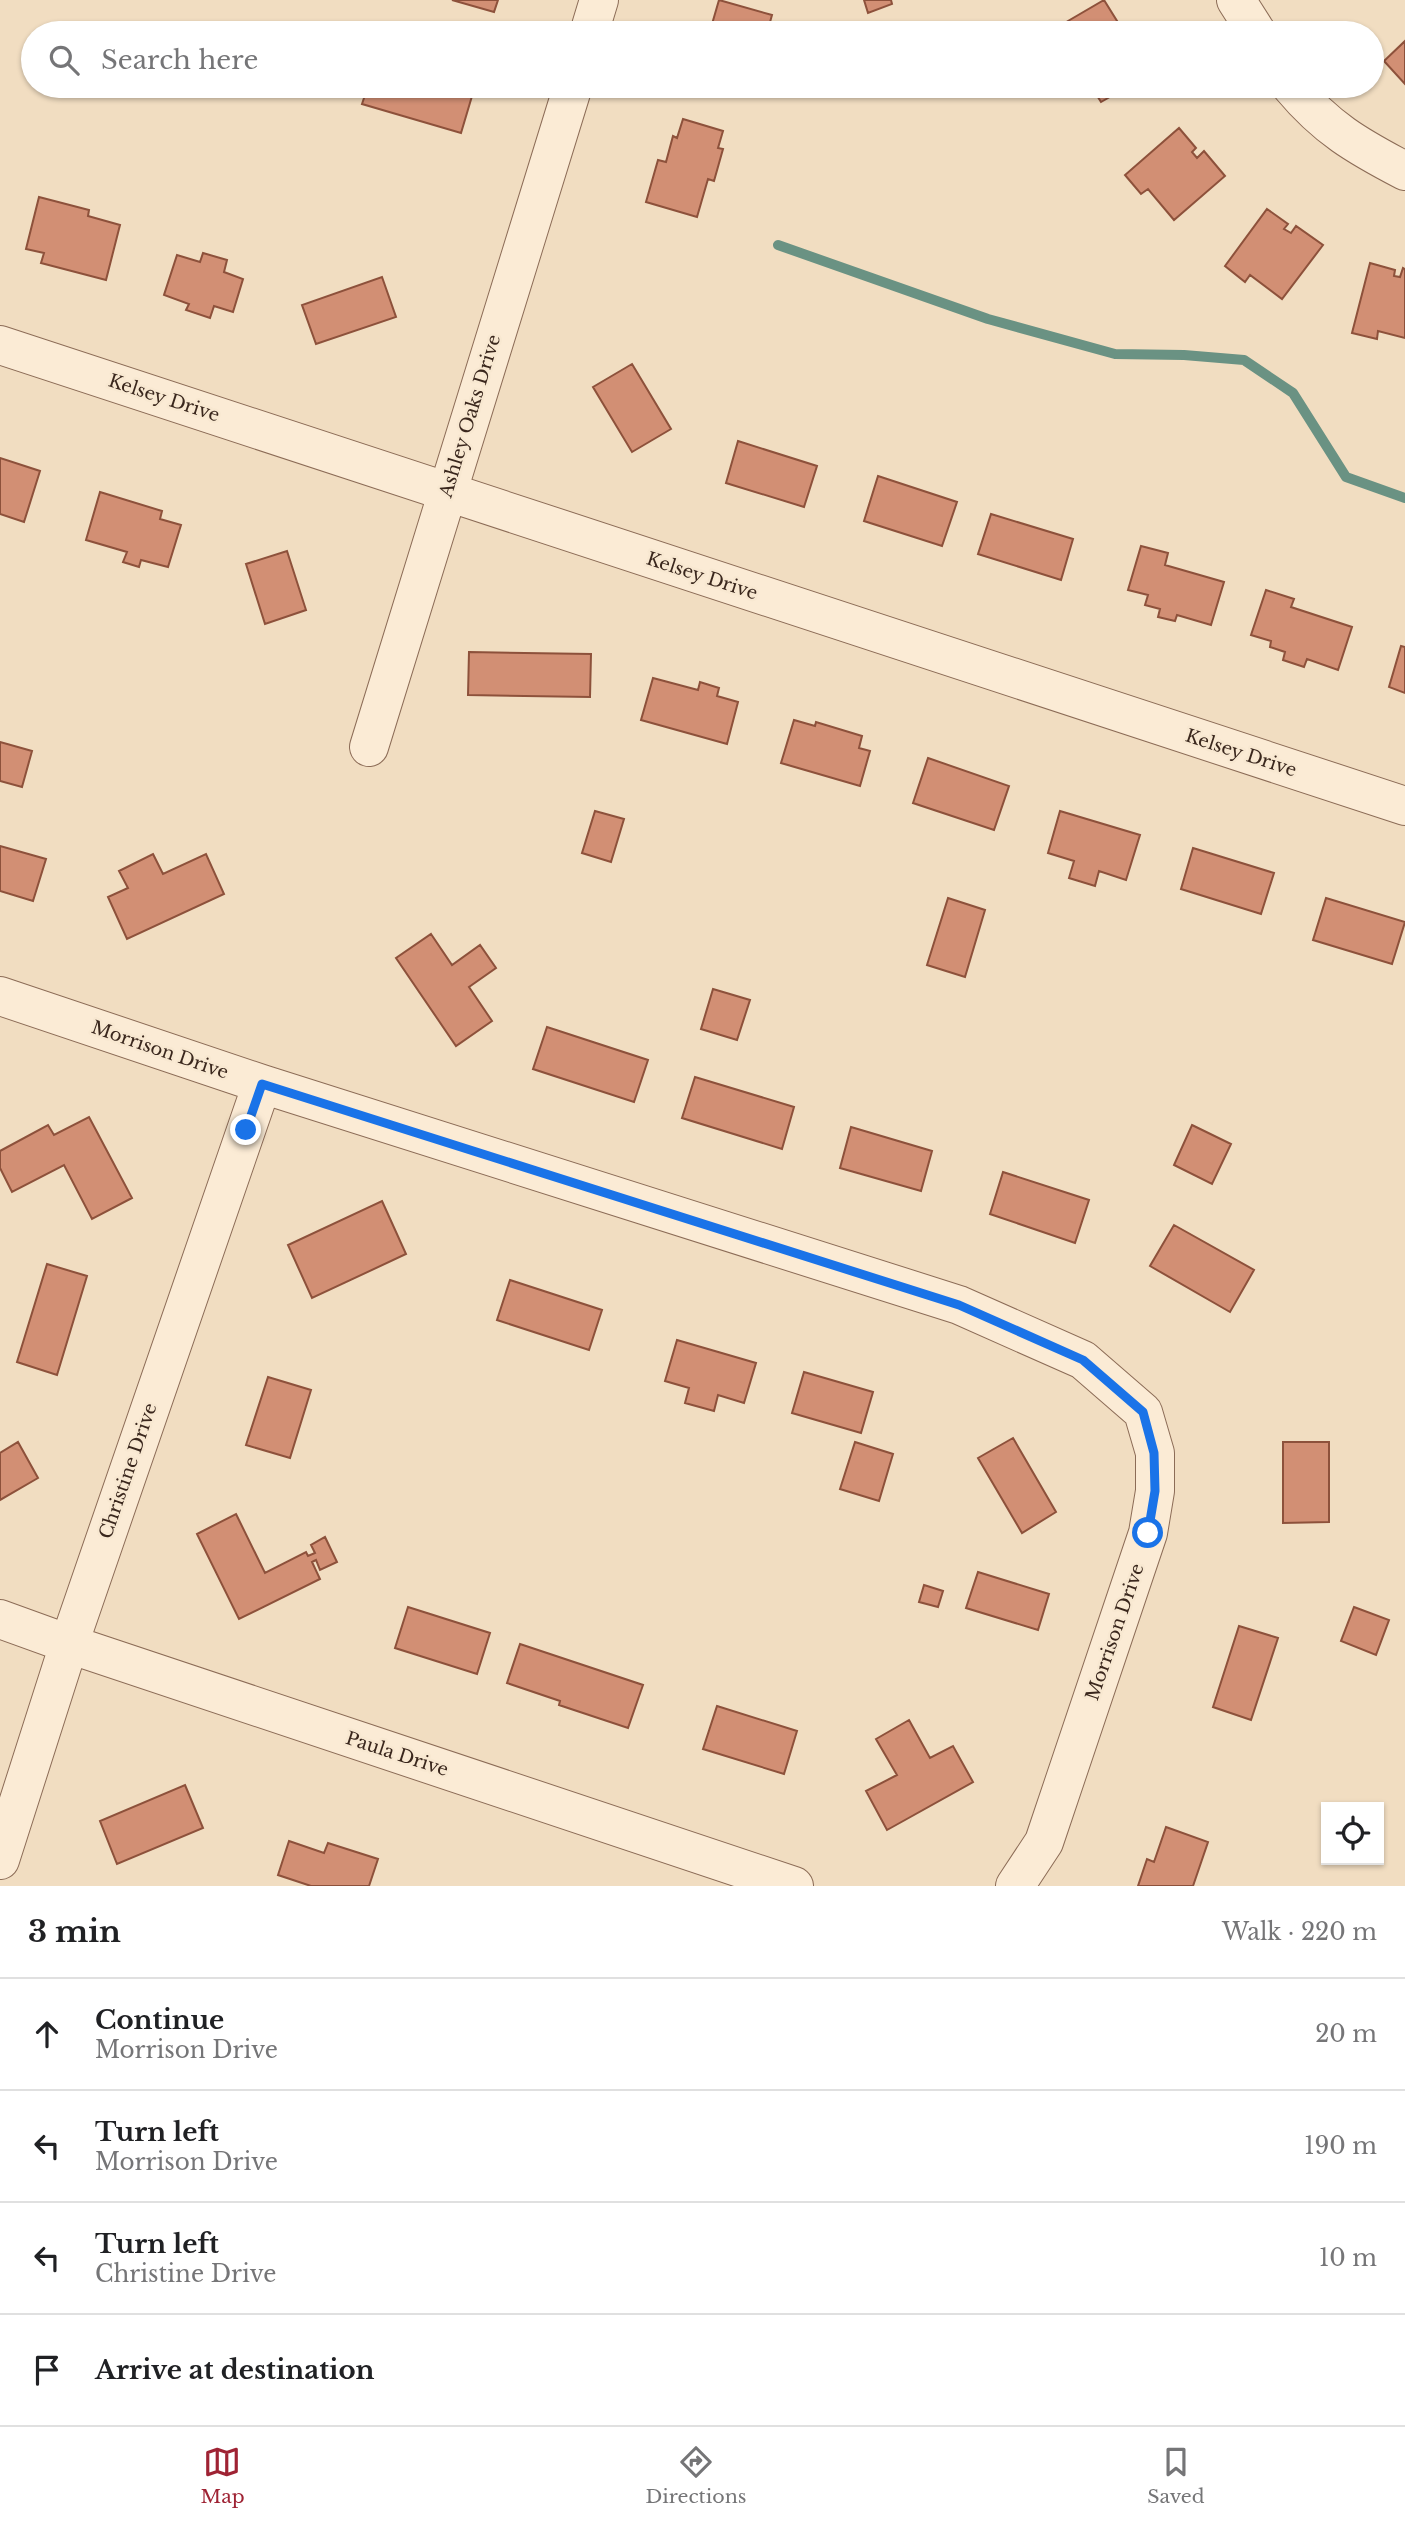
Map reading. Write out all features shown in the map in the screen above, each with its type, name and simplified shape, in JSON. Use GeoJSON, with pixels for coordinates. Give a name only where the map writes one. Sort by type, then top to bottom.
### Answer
{"type":"FeatureCollection","features":[{"type":"Feature","properties":{"kind":"street"},"geometry":{"type":"LineString","coordinates":[[593,21],[599,0]]}},
{"type":"Feature","properties":{"kind":"street"},"geometry":{"type":"LineString","coordinates":[[1236,0],[1249,21]]}},
{"type":"Feature","properties":{"kind":"street","name":"Ashley Oaks Drive"},"geometry":{"type":"LineString","coordinates":[[369,747],[569,98]]}},
{"type":"Feature","properties":{"kind":"street"},"geometry":{"type":"LineString","coordinates":[[1301,98],[1312,111],[1340,134],[1405,171]]}},
{"type":"Feature","properties":{"kind":"street","name":"Kelsey Drive"},"geometry":{"type":"LineString","coordinates":[[0,345],[1405,806]]}},
{"type":"Feature","properties":{"kind":"street","name":"Morrison Drive"},"geometry":{"type":"LineString","coordinates":[[0,996],[262,1084],[959,1305],[1083,1360],[1143,1412],[1154,1453],[1155,1491],[1148,1533],[1044,1842],[1015,1886]]}},
{"type":"Feature","properties":{"kind":"street","name":"Christine Drive"},"geometry":{"type":"LineString","coordinates":[[0,1860],[69,1644],[262,1084]]}},
{"type":"Feature","properties":{"kind":"street","name":"Paula Drive"},"geometry":{"type":"LineString","coordinates":[[0,1619],[794,1886]]}},
{"type":"Feature","properties":{"kind":"building"},"geometry":{"type":"Polygon","coordinates":[[[452,0],[498,0],[494,12],[452,0]]]}},
{"type":"Feature","properties":{"kind":"building"},"geometry":{"type":"Polygon","coordinates":[[[719,0],[772,15],[770,21],[713,21],[719,0]]]}},
{"type":"Feature","properties":{"kind":"building"},"geometry":{"type":"Polygon","coordinates":[[[864,0],[891,0],[892,4],[868,13],[864,0]]]}},
{"type":"Feature","properties":{"kind":"building"},"geometry":{"type":"Polygon","coordinates":[[[1104,0],[1117,21],[1068,21],[1104,0]]]}},
{"type":"Feature","properties":{"kind":"building"},"geometry":{"type":"Polygon","coordinates":[[[1405,41],[1405,84],[1384,61],[1405,41]]]}},
{"type":"Feature","properties":{"kind":"building"},"geometry":{"type":"Polygon","coordinates":[[[364,98],[471,98],[461,133],[362,104],[364,98]]]}},
{"type":"Feature","properties":{"kind":"building"},"geometry":{"type":"Polygon","coordinates":[[[683,119],[723,131],[718,148],[723,149],[714,181],[708,179],[697,217],[646,202],[658,160],[666,162],[673,136],[677,138],[683,119]]]}},
{"type":"Feature","properties":{"kind":"building"},"geometry":{"type":"Polygon","coordinates":[[[1179,128],[1196,148],[1192,152],[1197,158],[1204,151],[1225,176],[1174,220],[1148,189],[1141,194],[1125,175],[1179,128]]]}},
{"type":"Feature","properties":{"kind":"building"},"geometry":{"type":"Polygon","coordinates":[[[39,197],[89,210],[88,216],[120,225],[106,280],[41,263],[44,253],[26,249],[39,197]]]}},
{"type":"Feature","properties":{"kind":"building"},"geometry":{"type":"Polygon","coordinates":[[[1267,209],[1288,224],[1284,229],[1291,233],[1296,226],[1323,245],[1282,299],[1250,275],[1245,282],[1225,266],[1267,209]]]}},
{"type":"Feature","properties":{"kind":"building"},"geometry":{"type":"Polygon","coordinates":[[[203,253],[227,260],[224,272],[243,279],[233,312],[214,306],[210,318],[186,310],[189,304],[164,295],[177,255],[200,262],[203,253]]]}},
{"type":"Feature","properties":{"kind":"building"},"geometry":{"type":"Polygon","coordinates":[[[1370,263],[1395,270],[1394,276],[1400,277],[1403,268],[1405,269],[1405,338],[1378,331],[1377,339],[1352,333],[1370,263]]]}},
{"type":"Feature","properties":{"kind":"building"},"geometry":{"type":"Polygon","coordinates":[[[382,277],[396,317],[316,344],[302,305],[382,277]]]}},
{"type":"Feature","properties":{"kind":"building"},"geometry":{"type":"Polygon","coordinates":[[[632,364],[671,429],[632,452],[593,387],[632,364]]]}},
{"type":"Feature","properties":{"kind":"building"},"geometry":{"type":"Polygon","coordinates":[[[738,441],[817,466],[804,507],[726,483],[738,441]]]}},
{"type":"Feature","properties":{"kind":"building"},"geometry":{"type":"Polygon","coordinates":[[[0,458],[40,471],[24,522],[0,514],[0,458]]]}},
{"type":"Feature","properties":{"kind":"building"},"geometry":{"type":"Polygon","coordinates":[[[878,476],[957,502],[942,546],[864,521],[878,476]]]}},
{"type":"Feature","properties":{"kind":"building"},"geometry":{"type":"Polygon","coordinates":[[[100,492],[162,511],[160,519],[181,525],[168,567],[141,560],[139,567],[123,562],[127,552],[86,540],[100,492]]]}},
{"type":"Feature","properties":{"kind":"building"},"geometry":{"type":"Polygon","coordinates":[[[991,514],[1073,539],[1061,580],[978,554],[991,514]]]}},
{"type":"Feature","properties":{"kind":"building"},"geometry":{"type":"Polygon","coordinates":[[[1141,546],[1168,553],[1165,565],[1224,582],[1211,625],[1177,615],[1175,621],[1158,617],[1160,609],[1145,605],[1148,595],[1128,590],[1141,546]]]}},
{"type":"Feature","properties":{"kind":"building"},"geometry":{"type":"Polygon","coordinates":[[[287,551],[306,610],[265,624],[246,564],[287,551]]]}},
{"type":"Feature","properties":{"kind":"building"},"geometry":{"type":"Polygon","coordinates":[[[1266,590],[1294,599],[1291,607],[1352,627],[1338,670],[1307,659],[1304,667],[1283,660],[1285,652],[1270,647],[1271,641],[1251,635],[1266,590]]]}},
{"type":"Feature","properties":{"kind":"building"},"geometry":{"type":"Polygon","coordinates":[[[1401,646],[1405,647],[1405,693],[1389,687],[1401,646]]]}},
{"type":"Feature","properties":{"kind":"building"},"geometry":{"type":"Polygon","coordinates":[[[469,652],[591,654],[590,697],[468,695],[469,652]]]}},
{"type":"Feature","properties":{"kind":"building"},"geometry":{"type":"Polygon","coordinates":[[[653,678],[698,690],[700,682],[719,688],[717,696],[738,702],[727,744],[641,720],[653,678]]]}},
{"type":"Feature","properties":{"kind":"building"},"geometry":{"type":"Polygon","coordinates":[[[794,720],[815,726],[816,722],[862,736],[859,748],[870,751],[860,786],[781,763],[794,720]]]}},
{"type":"Feature","properties":{"kind":"building"},"geometry":{"type":"Polygon","coordinates":[[[0,742],[32,751],[22,787],[0,781],[0,742]]]}},
{"type":"Feature","properties":{"kind":"building"},"geometry":{"type":"Polygon","coordinates":[[[928,758],[1009,786],[994,830],[913,803],[928,758]]]}},
{"type":"Feature","properties":{"kind":"building"},"geometry":{"type":"Polygon","coordinates":[[[595,811],[624,819],[611,862],[582,853],[595,811]]]}},
{"type":"Feature","properties":{"kind":"building"},"geometry":{"type":"Polygon","coordinates":[[[1060,811],[1140,835],[1126,880],[1099,871],[1095,886],[1069,878],[1074,861],[1048,853],[1060,811]]]}},
{"type":"Feature","properties":{"kind":"building"},"geometry":{"type":"Polygon","coordinates":[[[0,846],[46,859],[33,901],[0,891],[0,846]]]}},
{"type":"Feature","properties":{"kind":"building"},"geometry":{"type":"Polygon","coordinates":[[[1193,848],[1274,873],[1261,914],[1181,889],[1193,848]]]}},
{"type":"Feature","properties":{"kind":"building"},"geometry":{"type":"Polygon","coordinates":[[[153,854],[163,874],[206,854],[224,894],[127,939],[108,897],[128,888],[119,871],[153,854]]]}},
{"type":"Feature","properties":{"kind":"building"},"geometry":{"type":"Polygon","coordinates":[[[948,898],[985,910],[965,977],[927,965],[948,898]]]}},
{"type":"Feature","properties":{"kind":"building"},"geometry":{"type":"Polygon","coordinates":[[[1326,898],[1405,922],[1392,964],[1313,940],[1326,898]]]}},
{"type":"Feature","properties":{"kind":"building"},"geometry":{"type":"Polygon","coordinates":[[[431,934],[452,965],[480,945],[496,968],[469,987],[492,1021],[456,1046],[396,958],[431,934]]]}},
{"type":"Feature","properties":{"kind":"building"},"geometry":{"type":"Polygon","coordinates":[[[713,989],[750,1000],[737,1040],[701,1029],[713,989]]]}},
{"type":"Feature","properties":{"kind":"building"},"geometry":{"type":"Polygon","coordinates":[[[547,1027],[648,1060],[634,1102],[533,1069],[547,1027]]]}},
{"type":"Feature","properties":{"kind":"building"},"geometry":{"type":"Polygon","coordinates":[[[695,1077],[794,1107],[782,1149],[682,1118],[695,1077]]]}},
{"type":"Feature","properties":{"kind":"building"},"geometry":{"type":"Polygon","coordinates":[[[89,1117],[132,1198],[92,1219],[64,1165],[12,1192],[0,1168],[0,1151],[48,1125],[54,1135],[89,1117]]]}},
{"type":"Feature","properties":{"kind":"building"},"geometry":{"type":"Polygon","coordinates":[[[1192,1125],[1231,1144],[1212,1184],[1174,1165],[1192,1125]]]}},
{"type":"Feature","properties":{"kind":"building"},"geometry":{"type":"Polygon","coordinates":[[[851,1127],[932,1151],[921,1191],[840,1168],[851,1127]]]}},
{"type":"Feature","properties":{"kind":"building"},"geometry":{"type":"Polygon","coordinates":[[[1003,1172],[1089,1200],[1075,1243],[990,1214],[1003,1172]]]}},
{"type":"Feature","properties":{"kind":"building"},"geometry":{"type":"Polygon","coordinates":[[[382,1201],[406,1254],[312,1298],[288,1245],[382,1201]]]}},
{"type":"Feature","properties":{"kind":"building"},"geometry":{"type":"Polygon","coordinates":[[[1174,1225],[1254,1270],[1230,1312],[1150,1266],[1174,1225]]]}},
{"type":"Feature","properties":{"kind":"building"},"geometry":{"type":"Polygon","coordinates":[[[47,1264],[87,1276],[57,1375],[17,1362],[47,1264]]]}},
{"type":"Feature","properties":{"kind":"building"},"geometry":{"type":"Polygon","coordinates":[[[510,1280],[602,1310],[589,1350],[497,1320],[510,1280]]]}},
{"type":"Feature","properties":{"kind":"building"},"geometry":{"type":"Polygon","coordinates":[[[677,1340],[756,1363],[744,1403],[718,1395],[714,1411],[685,1403],[689,1388],[665,1381],[677,1340]]]}},
{"type":"Feature","properties":{"kind":"building"},"geometry":{"type":"Polygon","coordinates":[[[804,1372],[873,1392],[861,1433],[792,1413],[804,1372]]]}},
{"type":"Feature","properties":{"kind":"building"},"geometry":{"type":"Polygon","coordinates":[[[268,1377],[311,1390],[290,1458],[246,1445],[268,1377]]]}},
{"type":"Feature","properties":{"kind":"building"},"geometry":{"type":"Polygon","coordinates":[[[1013,1438],[1056,1512],[1022,1533],[978,1458],[1013,1438]]]}},
{"type":"Feature","properties":{"kind":"building"},"geometry":{"type":"Polygon","coordinates":[[[18,1442],[38,1478],[0,1500],[0,1453],[18,1442]]]}},
{"type":"Feature","properties":{"kind":"building"},"geometry":{"type":"Polygon","coordinates":[[[855,1442],[893,1454],[879,1501],[840,1489],[855,1442]]]}},
{"type":"Feature","properties":{"kind":"building"},"geometry":{"type":"Polygon","coordinates":[[[1283,1442],[1329,1442],[1329,1522],[1283,1523],[1283,1442]]]}},
{"type":"Feature","properties":{"kind":"building"},"geometry":{"type":"Polygon","coordinates":[[[236,1514],[265,1573],[306,1552],[308,1556],[315,1553],[311,1545],[325,1537],[337,1562],[320,1570],[316,1560],[312,1562],[320,1579],[239,1619],[197,1534],[236,1514]]]}},
{"type":"Feature","properties":{"kind":"building"},"geometry":{"type":"Polygon","coordinates":[[[978,1572],[1049,1594],[1038,1630],[966,1608],[978,1572]]]}},
{"type":"Feature","properties":{"kind":"building"},"geometry":{"type":"Polygon","coordinates":[[[924,1585],[943,1591],[938,1607],[919,1602],[924,1585]]]}},
{"type":"Feature","properties":{"kind":"building"},"geometry":{"type":"Polygon","coordinates":[[[408,1607],[490,1633],[477,1674],[395,1648],[408,1607]]]}},
{"type":"Feature","properties":{"kind":"building"},"geometry":{"type":"Polygon","coordinates":[[[1354,1607],[1389,1620],[1376,1655],[1341,1641],[1354,1607]]]}},
{"type":"Feature","properties":{"kind":"building"},"geometry":{"type":"Polygon","coordinates":[[[1239,1626],[1278,1638],[1251,1720],[1213,1707],[1239,1626]]]}},
{"type":"Feature","properties":{"kind":"building"},"geometry":{"type":"Polygon","coordinates":[[[520,1644],[643,1685],[628,1728],[559,1705],[560,1701],[507,1683],[520,1644]]]}},
{"type":"Feature","properties":{"kind":"building"},"geometry":{"type":"Polygon","coordinates":[[[717,1706],[797,1731],[784,1774],[703,1749],[717,1706]]]}},
{"type":"Feature","properties":{"kind":"building"},"geometry":{"type":"Polygon","coordinates":[[[909,1720],[930,1758],[953,1746],[973,1782],[887,1830],[866,1791],[897,1775],[876,1739],[909,1720]]]}},
{"type":"Feature","properties":{"kind":"building"},"geometry":{"type":"Polygon","coordinates":[[[185,1785],[203,1828],[117,1864],[100,1821],[185,1785]]]}},
{"type":"Feature","properties":{"kind":"building"},"geometry":{"type":"Polygon","coordinates":[[[1166,1827],[1208,1842],[1193,1886],[1138,1886],[1147,1859],[1154,1862],[1166,1827]]]}},
{"type":"Feature","properties":{"kind":"building"},"geometry":{"type":"Polygon","coordinates":[[[289,1841],[324,1853],[328,1843],[378,1859],[369,1886],[311,1886],[278,1875],[289,1841]]]}},
{"type":"Feature","properties":{"kind":"waterway"},"geometry":{"type":"LineString","coordinates":[[778,245],[988,319],[1115,354],[1184,355],[1244,360],[1293,393],[1346,477],[1405,498]]}},
{"type":"Feature","properties":{"kind":"route"},"geometry":{"type":"LineString","coordinates":[[246,1130],[262,1084],[959,1305],[1083,1360],[1143,1412],[1154,1453],[1155,1491],[1148,1533]]}}]}
